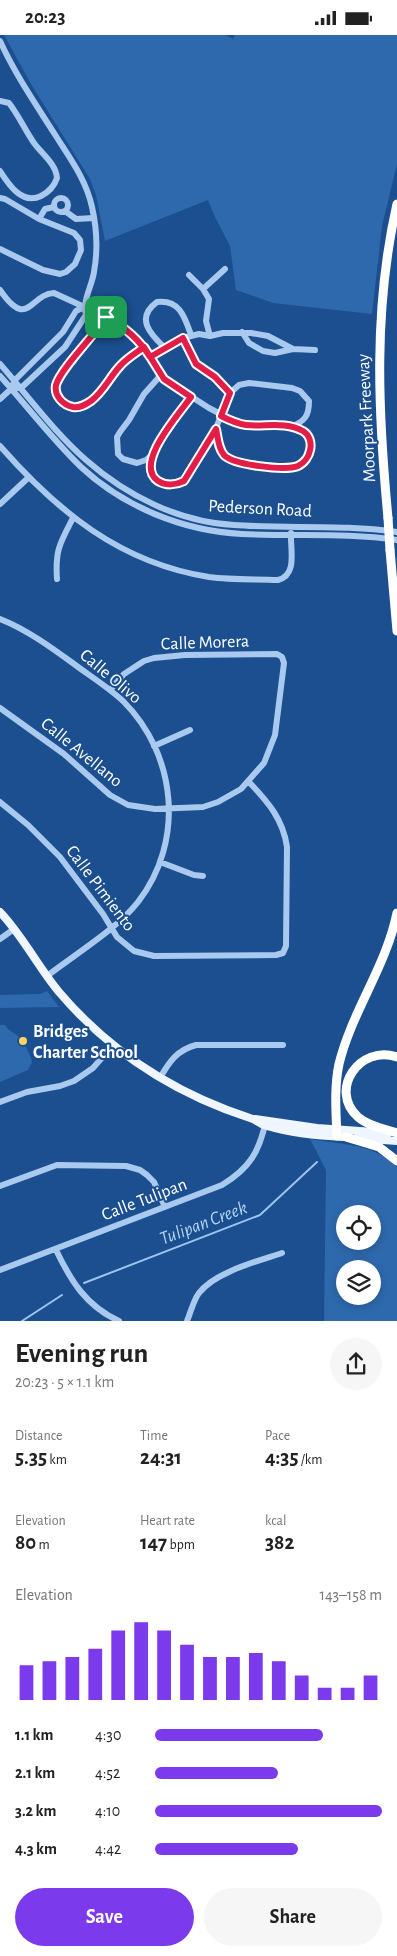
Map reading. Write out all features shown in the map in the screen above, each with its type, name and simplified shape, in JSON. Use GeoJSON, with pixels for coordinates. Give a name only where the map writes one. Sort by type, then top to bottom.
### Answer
{"type":"FeatureCollection","features":[{"type":"Feature","properties":{"kind":"highway","name":"Moorpark Freeway"},"geometry":{"type":"LineString","coordinates":[[397,204],[387,254],[379,345],[380,403],[397,631]]}},
{"type":"Feature","properties":{"kind":"highway"},"geometry":{"type":"LineString","coordinates":[[397,913],[387,953],[352,1029],[339,1063],[336,1085],[340,1134],[379,1147],[397,1161]]}},
{"type":"Feature","properties":{"kind":"highway"},"geometry":{"type":"LineString","coordinates":[[397,1057],[381,1055],[365,1059],[352,1072],[346,1089],[350,1105],[358,1118],[369,1124],[397,1133]]}},
{"type":"Feature","properties":{"kind":"main road"},"geometry":{"type":"LineString","coordinates":[[0,913],[14,929],[47,976],[87,1022],[113,1045],[160,1078],[210,1103],[265,1123],[397,1141]]}},
{"type":"Feature","properties":{"kind":"main road"},"geometry":{"type":"LineString","coordinates":[[340,1134],[397,1133]]}},
{"type":"Feature","properties":{"kind":"street"},"geometry":{"type":"LineString","coordinates":[[0,41],[21,81],[79,172],[86,187],[94,218],[97,252],[93,277],[84,307],[86,315],[65,347],[21,388],[11,389]]}},
{"type":"Feature","properties":{"kind":"street"},"geometry":{"type":"LineString","coordinates":[[0,101],[9,103],[34,143],[54,167],[57,179],[49,191],[36,198],[22,197],[0,171]]}},
{"type":"Feature","properties":{"kind":"street"},"geometry":{"type":"LineString","coordinates":[[49,191],[57,199],[66,201],[68,206],[65,211]]}},
{"type":"Feature","properties":{"kind":"street"},"geometry":{"type":"LineString","coordinates":[[0,198],[39,219],[74,233],[80,240],[81,250],[78,260],[66,272],[60,274],[48,271],[0,249]]}},
{"type":"Feature","properties":{"kind":"street"},"geometry":{"type":"LineString","coordinates":[[54,207],[57,199]]}},
{"type":"Feature","properties":{"kind":"street"},"geometry":{"type":"LineString","coordinates":[[54,207],[59,212],[65,211],[76,219],[94,218]]}},
{"type":"Feature","properties":{"kind":"street"},"geometry":{"type":"LineString","coordinates":[[39,219],[45,209],[54,207]]}},
{"type":"Feature","properties":{"kind":"street"},"geometry":{"type":"LineString","coordinates":[[203,289],[225,269]]}},
{"type":"Feature","properties":{"kind":"street"},"geometry":{"type":"LineString","coordinates":[[189,275],[210,299],[210,308],[206,321],[210,336]]}},
{"type":"Feature","properties":{"kind":"street"},"geometry":{"type":"LineString","coordinates":[[0,290],[10,304],[18,309],[31,307],[45,295],[54,293],[106,317],[129,331],[144,347],[161,375],[191,397],[221,416],[245,425],[271,424],[303,431],[309,438],[310,453],[299,465],[287,468],[235,463],[224,455],[219,445],[216,429]]}},
{"type":"Feature","properties":{"kind":"street"},"geometry":{"type":"LineString","coordinates":[[165,348],[154,338],[146,325],[146,316],[149,310],[157,303],[171,303],[180,309],[191,335]]}},
{"type":"Feature","properties":{"kind":"street"},"geometry":{"type":"LineString","coordinates":[[0,399],[63,332],[76,311],[84,307]]}},
{"type":"Feature","properties":{"kind":"street"},"geometry":{"type":"LineString","coordinates":[[106,317],[58,380],[56,392],[62,402],[76,407],[92,400],[102,391],[122,364],[144,347]]}},
{"type":"Feature","properties":{"kind":"street"},"geometry":{"type":"LineString","coordinates":[[242,332],[249,343],[263,351],[275,353],[293,349],[315,350]]}},
{"type":"Feature","properties":{"kind":"street"},"geometry":{"type":"LineString","coordinates":[[150,357],[183,338],[199,333],[210,336],[242,332],[268,337],[293,349]]}},
{"type":"Feature","properties":{"kind":"street"},"geometry":{"type":"LineString","coordinates":[[183,338],[196,364],[215,377],[230,393]]}},
{"type":"Feature","properties":{"kind":"street","name":"Pederson Road"},"geometry":{"type":"LineString","coordinates":[[0,364],[85,459],[113,481],[142,499],[177,513],[215,523],[349,527],[397,532]]}},
{"type":"Feature","properties":{"kind":"street"},"geometry":{"type":"LineString","coordinates":[[161,375],[144,394],[117,437],[118,454],[123,459],[137,463],[146,460],[152,455],[191,397]]}},
{"type":"Feature","properties":{"kind":"street","name":"Pederson Road"},"geometry":{"type":"LineString","coordinates":[[0,377],[81,467],[108,488],[142,508],[164,518],[208,530],[243,534],[349,535],[397,540]]}},
{"type":"Feature","properties":{"kind":"street"},"geometry":{"type":"LineString","coordinates":[[152,455],[150,468],[158,480],[167,484],[177,484],[184,481],[216,429],[230,393],[244,383],[300,391],[309,401],[308,414],[300,423],[291,427]]}},
{"type":"Feature","properties":{"kind":"street"},"geometry":{"type":"LineString","coordinates":[[0,445],[28,478],[73,518],[135,555],[183,571],[222,579],[285,578],[290,573],[291,566],[291,526]]}},
{"type":"Feature","properties":{"kind":"street"},"geometry":{"type":"LineString","coordinates":[[0,504],[28,478]]}},
{"type":"Feature","properties":{"kind":"street"},"geometry":{"type":"LineString","coordinates":[[57,579],[56,560],[58,545],[73,518]]}},
{"type":"Feature","properties":{"kind":"street","name":"Calle Olivo"},"geometry":{"type":"LineString","coordinates":[[0,619],[58,653],[123,701],[138,720],[154,746],[166,777],[169,809],[167,837],[160,862],[149,885],[138,901],[111,927],[47,976]]}},
{"type":"Feature","properties":{"kind":"street","name":"Calle Morera"},"geometry":{"type":"LineString","coordinates":[[110,691],[124,674],[144,661],[154,658],[174,655],[277,654],[282,657]]}},
{"type":"Feature","properties":{"kind":"street","name":"Calle Avellano"},"geometry":{"type":"LineString","coordinates":[[0,708],[64,754],[110,795],[128,805],[139,808],[169,809],[204,807],[230,796],[249,782],[264,763],[275,735],[284,675],[282,657]]}},
{"type":"Feature","properties":{"kind":"street"},"geometry":{"type":"LineString","coordinates":[[154,746],[190,730]]}},
{"type":"Feature","properties":{"kind":"street","name":"Calle Pimiento"},"geometry":{"type":"LineString","coordinates":[[0,802],[28,825],[60,857],[125,945],[142,954],[154,956],[271,956],[283,953],[286,939],[287,847],[285,833],[280,820],[271,805],[249,782]]}},
{"type":"Feature","properties":{"kind":"street"},"geometry":{"type":"LineString","coordinates":[[160,862],[194,875],[203,876]]}},
{"type":"Feature","properties":{"kind":"street"},"geometry":{"type":"LineString","coordinates":[[0,939],[14,929]]}},
{"type":"Feature","properties":{"kind":"street"},"geometry":{"type":"LineString","coordinates":[[0,1102],[27,1092],[74,1081],[94,1068],[113,1045]]}},
{"type":"Feature","properties":{"kind":"street"},"geometry":{"type":"LineString","coordinates":[[160,1078],[176,1054],[196,1045],[282,1045]]}},
{"type":"Feature","properties":{"kind":"street","name":"Calle Tulipan"},"geometry":{"type":"LineString","coordinates":[[0,1270],[222,1185],[236,1177],[256,1152],[265,1123]]}},
{"type":"Feature","properties":{"kind":"street"},"geometry":{"type":"LineString","coordinates":[[0,1186],[57,1165],[126,1166],[133,1167],[147,1175],[154,1182],[164,1207]]}},
{"type":"Feature","properties":{"kind":"street"},"geometry":{"type":"LineString","coordinates":[[56,1249],[79,1291],[104,1312],[119,1321]]}},
{"type":"Feature","properties":{"kind":"street"},"geometry":{"type":"LineString","coordinates":[[187,1321],[196,1298],[209,1283],[237,1269],[282,1253]]}},
{"type":"Feature","properties":{"kind":"shaded area"},"geometry":{"type":"Polygon","coordinates":[[[4,35],[226,35],[233,39],[235,35],[397,35],[397,164],[382,226],[372,314],[273,303],[236,290],[230,246],[208,200],[105,241],[96,195],[90,179],[31,84],[4,35]]]}},
{"type":"Feature","properties":{"kind":"shaded area"},"geometry":{"type":"Polygon","coordinates":[[[47,991],[59,1007],[0,1008],[0,995],[40,994],[47,991]]]}},
{"type":"Feature","properties":{"kind":"shaded area"},"geometry":{"type":"Polygon","coordinates":[[[0,1025],[5,1025],[20,1038],[32,1062],[28,1070],[0,1082],[0,1025]]]}},
{"type":"Feature","properties":{"kind":"shaded area"},"geometry":{"type":"Polygon","coordinates":[[[310,1139],[368,1149],[388,1159],[397,1167],[397,1321],[324,1321],[326,1170],[310,1139]]]}},
{"type":"Feature","properties":{"kind":"waterway","name":"Tulipan Creek"},"geometry":{"type":"LineString","coordinates":[[84,1283],[260,1215],[317,1162]]}},
{"type":"Feature","properties":{"kind":"waterway","name":"Tulipan Creek"},"geometry":{"type":"LineString","coordinates":[[22,1321],[62,1295]]}},
{"type":"Feature","properties":{"kind":"place","name":"Bridges Charter School"},"geometry":{"type":"Point","coordinates":[23,1041]}},
{"type":"Feature","properties":{"kind":"route"},"geometry":{"type":"LineString","coordinates":[[106,317],[58,380],[56,392],[59,399],[66,405],[81,407],[102,391],[118,368],[144,347],[158,371],[164,379],[191,397],[167,430],[152,455],[150,468],[152,474],[158,480],[167,484],[177,484],[184,481],[210,443],[216,429],[219,445],[224,455],[235,463],[287,468],[299,465],[308,457],[310,453],[309,438],[303,431],[271,424],[245,425],[221,416],[230,393],[215,377],[196,364],[183,338],[150,357],[144,347],[129,331],[119,323],[106,317]]}}]}
